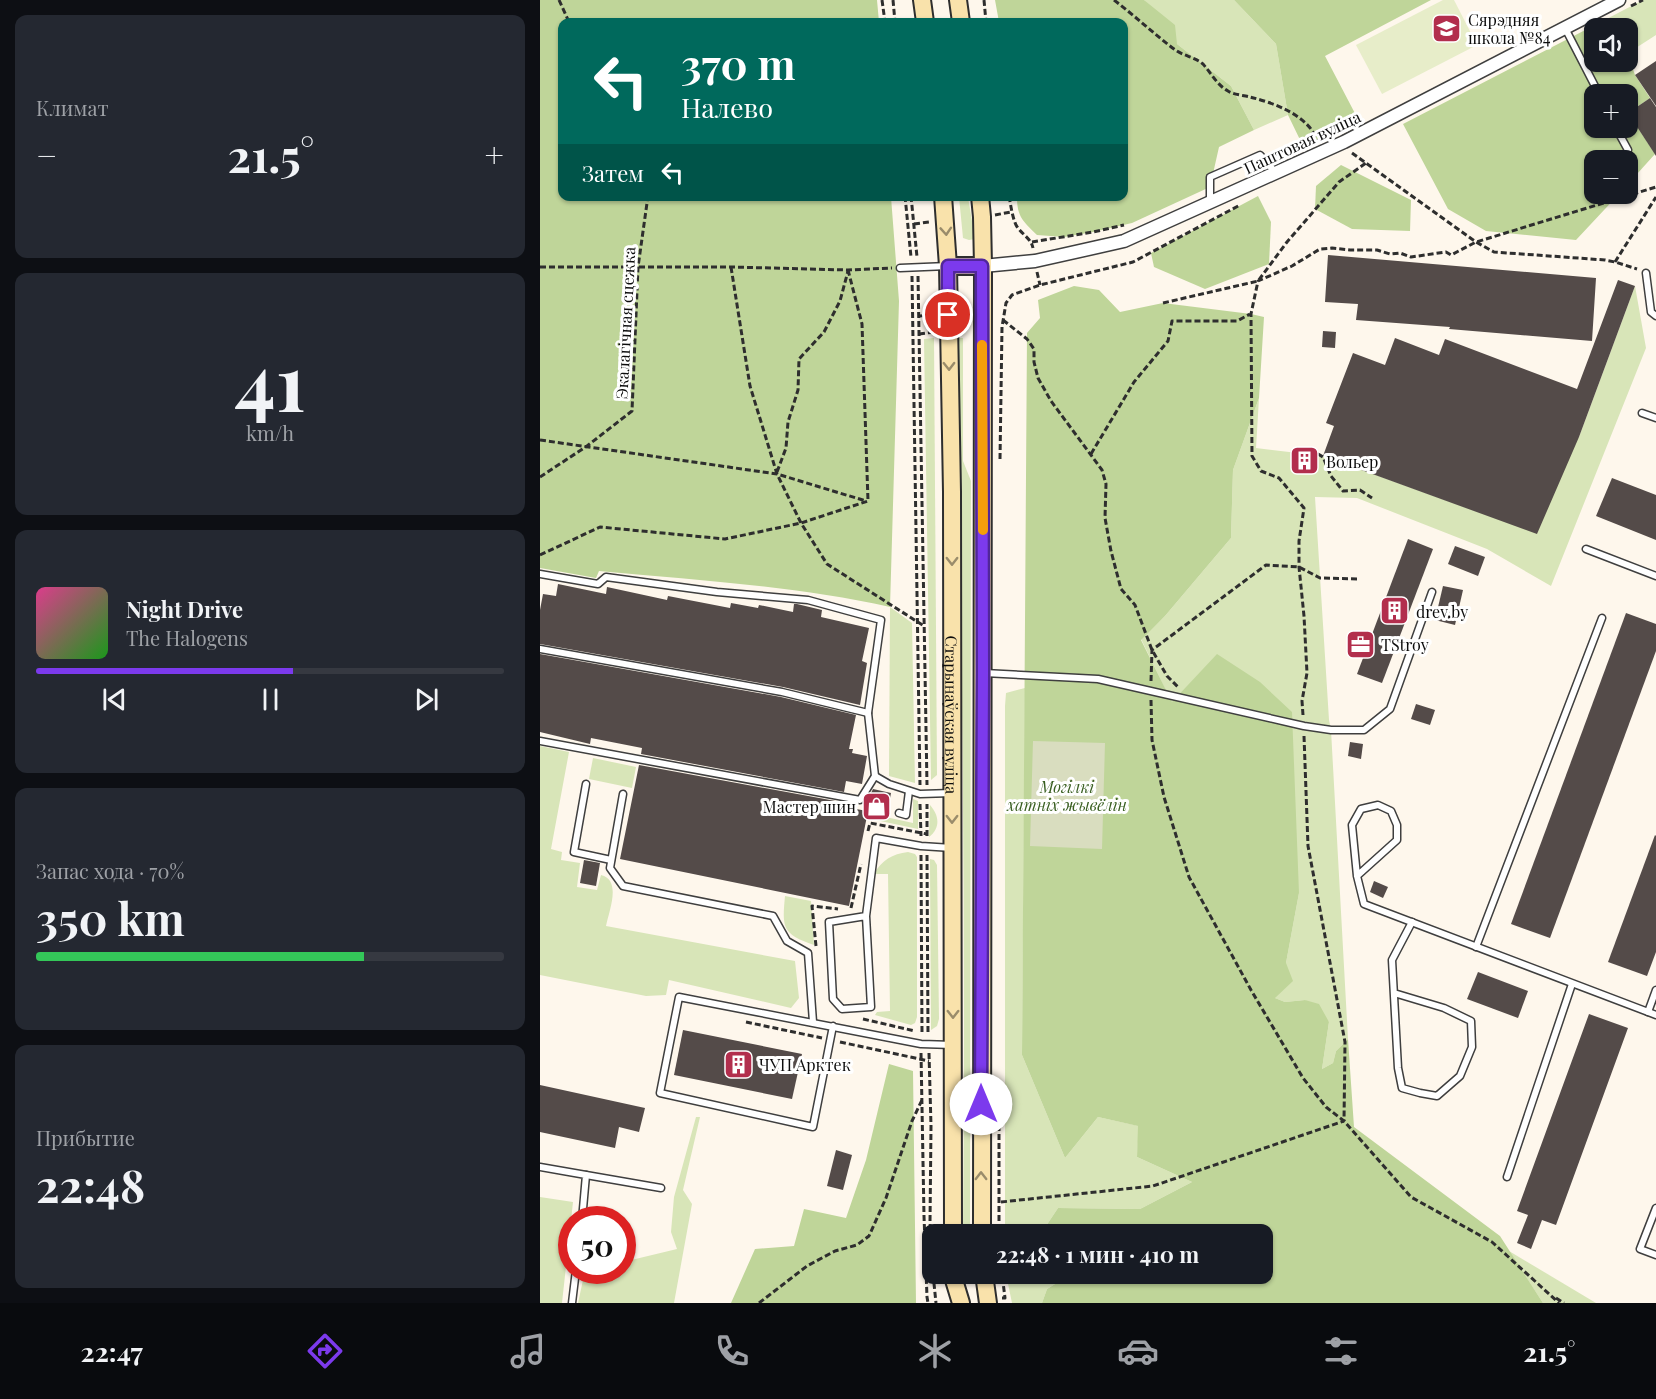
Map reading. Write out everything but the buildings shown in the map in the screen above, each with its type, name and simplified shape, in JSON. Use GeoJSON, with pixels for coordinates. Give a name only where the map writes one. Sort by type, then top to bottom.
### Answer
{"type":"FeatureCollection","features":[{"type":"Feature","properties":{"kind":"main road"},"geometry":{"type":"LineString","coordinates":[[922,0],[924,18]]}},
{"type":"Feature","properties":{"kind":"main road"},"geometry":{"type":"LineString","coordinates":[[958,0],[960,18]]}},
{"type":"Feature","properties":{"kind":"main road","name":"Старынаўская вуліца"},"geometry":{"type":"LineString","coordinates":[[943,201],[948,266],[952,492],[952,1224]]}},
{"type":"Feature","properties":{"kind":"main road","name":"Старынаўская вуліца"},"geometry":{"type":"LineString","coordinates":[[980,201],[983,673],[982,1224]]}},
{"type":"Feature","properties":{"kind":"main road"},"geometry":{"type":"LineString","coordinates":[[948,266],[982,266]]}},
{"type":"Feature","properties":{"kind":"main road"},"geometry":{"type":"LineString","coordinates":[[952,1303],[953,1284]]}},
{"type":"Feature","properties":{"kind":"main road"},"geometry":{"type":"LineString","coordinates":[[956,1284],[961,1303]]}},
{"type":"Feature","properties":{"kind":"main road"},"geometry":{"type":"LineString","coordinates":[[985,1284],[988,1303]]}},
{"type":"Feature","properties":{"kind":"street","name":"Паштовая вуліца"},"geometry":{"type":"LineString","coordinates":[[982,266],[1035,261],[1124,241],[1344,142],[1619,0]]}},
{"type":"Feature","properties":{"kind":"lane"},"geometry":{"type":"LineString","coordinates":[[1564,28],[1594,84]]}},
{"type":"Feature","properties":{"kind":"lane"},"geometry":{"type":"LineString","coordinates":[[1621,138],[1628,150]]}},
{"type":"Feature","properties":{"kind":"lane"},"geometry":{"type":"LineString","coordinates":[[1210,202],[1210,177],[1260,155],[1276,173]]}},
{"type":"Feature","properties":{"kind":"lane"},"geometry":{"type":"LineString","coordinates":[[900,268],[948,266]]}},
{"type":"Feature","properties":{"kind":"lane"},"geometry":{"type":"LineString","coordinates":[[1646,273],[1651,312],[1656,315]]}},
{"type":"Feature","properties":{"kind":"lane"},"geometry":{"type":"LineString","coordinates":[[1642,413],[1656,418]]}},
{"type":"Feature","properties":{"kind":"lane"},"geometry":{"type":"LineString","coordinates":[[1586,549],[1656,576]]}},
{"type":"Feature","properties":{"kind":"lane"},"geometry":{"type":"LineString","coordinates":[[540,574],[598,584],[606,576],[717,592],[808,600],[881,620],[868,713],[875,776],[860,800],[540,741]]}},
{"type":"Feature","properties":{"kind":"lane"},"geometry":{"type":"LineString","coordinates":[[983,673],[1098,679],[1304,726],[1331,730],[1364,730],[1390,710],[1432,592]]}},
{"type":"Feature","properties":{"kind":"lane"},"geometry":{"type":"LineString","coordinates":[[1476,947],[1602,618]]}},
{"type":"Feature","properties":{"kind":"lane"},"geometry":{"type":"LineString","coordinates":[[540,649],[782,692],[868,713]]}},
{"type":"Feature","properties":{"kind":"lane"},"geometry":{"type":"LineString","coordinates":[[875,776],[909,791],[924,794],[952,792]]}},
{"type":"Feature","properties":{"kind":"lane"},"geometry":{"type":"LineString","coordinates":[[586,784],[574,852],[611,860]]}},
{"type":"Feature","properties":{"kind":"lane"},"geometry":{"type":"LineString","coordinates":[[899,813],[906,815],[909,791]]}},
{"type":"Feature","properties":{"kind":"lane"},"geometry":{"type":"LineString","coordinates":[[623,794],[610,868],[623,886],[773,916],[787,941],[808,953],[813,1022]]}},
{"type":"Feature","properties":{"kind":"lane"},"geometry":{"type":"LineString","coordinates":[[1357,876],[1397,840],[1398,825],[1391,811],[1378,805],[1361,809],[1352,825],[1357,876],[1365,904],[1656,1015]]}},
{"type":"Feature","properties":{"kind":"lane"},"geometry":{"type":"LineString","coordinates":[[866,916],[829,922],[833,999],[842,1009],[872,1007],[866,916],[876,838],[952,848]]}},
{"type":"Feature","properties":{"kind":"lane"},"geometry":{"type":"LineString","coordinates":[[1394,993],[1444,1008],[1471,1021],[1472,1047],[1460,1076],[1437,1096],[1402,1088],[1398,1068],[1392,960],[1412,922]]}},
{"type":"Feature","properties":{"kind":"lane"},"geometry":{"type":"LineString","coordinates":[[1507,1177],[1572,984]]}},
{"type":"Feature","properties":{"kind":"lane"},"geometry":{"type":"LineString","coordinates":[[1648,1012],[1656,990]]}},
{"type":"Feature","properties":{"kind":"lane"},"geometry":{"type":"LineString","coordinates":[[833,1026],[813,1127],[660,1093],[679,997],[813,1022],[924,1044],[953,1045]]}},
{"type":"Feature","properties":{"kind":"lane"},"geometry":{"type":"LineString","coordinates":[[540,1167],[661,1188]]}},
{"type":"Feature","properties":{"kind":"lane"},"geometry":{"type":"LineString","coordinates":[[583,1206],[586,1175]]}},
{"type":"Feature","properties":{"kind":"lane"},"geometry":{"type":"LineString","coordinates":[[1656,1208],[1640,1249],[1656,1255]]}},
{"type":"Feature","properties":{"kind":"lane"},"geometry":{"type":"LineString","coordinates":[[572,1303],[574,1284]]}},
{"type":"Feature","properties":{"kind":"path"},"geometry":{"type":"LineString","coordinates":[[559,0],[567,18]]}},
{"type":"Feature","properties":{"kind":"path"},"geometry":{"type":"LineString","coordinates":[[882,0],[884,18]]}},
{"type":"Feature","properties":{"kind":"path"},"geometry":{"type":"LineString","coordinates":[[893,0],[895,18]]}},
{"type":"Feature","properties":{"kind":"path"},"geometry":{"type":"LineString","coordinates":[[984,0],[986,18]]}},
{"type":"Feature","properties":{"kind":"path"},"geometry":{"type":"LineString","coordinates":[[1114,0],[1176,51],[1201,63],[1229,92],[1277,106],[1300,118],[1314,131],[1318,142]]}},
{"type":"Feature","properties":{"kind":"path"},"geometry":{"type":"LineString","coordinates":[[1350,151],[1476,242],[1494,252],[1616,262],[1646,273]]}},
{"type":"Feature","properties":{"kind":"path"},"geometry":{"type":"LineString","coordinates":[[1344,1121],[1345,1042],[1308,846],[1302,701],[1307,673],[1299,567],[1299,541],[1304,508],[1279,478],[1261,471],[1252,456],[1251,314],[1258,281],[1287,242],[1338,182],[1366,163]]}},
{"type":"Feature","properties":{"kind":"path"},"geometry":{"type":"LineString","coordinates":[[1163,303],[1258,281],[1292,266],[1320,249],[1377,250],[1412,256],[1446,252],[1451,255],[1476,242],[1656,187]]}},
{"type":"Feature","properties":{"kind":"path"},"geometry":{"type":"LineString","coordinates":[[1616,262],[1656,197]]}},
{"type":"Feature","properties":{"kind":"path","name":"Экалагічная сцежка"},"geometry":{"type":"LineString","coordinates":[[540,477],[587,446],[632,411],[638,267],[647,201]]}},
{"type":"Feature","properties":{"kind":"path"},"geometry":{"type":"LineString","coordinates":[[906,201],[915,267],[918,621],[924,794],[922,960],[924,1044],[929,1061],[930,1224]]}},
{"type":"Feature","properties":{"kind":"path"},"geometry":{"type":"LineString","coordinates":[[912,201],[924,626],[922,1098],[928,1303]]}},
{"type":"Feature","properties":{"kind":"path"},"geometry":{"type":"LineString","coordinates":[[1010,201],[1017,227],[1032,242],[1040,285]]}},
{"type":"Feature","properties":{"kind":"path"},"geometry":{"type":"LineString","coordinates":[[1000,459],[1003,320],[1006,303],[1012,295],[1040,285],[1133,262],[1249,201]]}},
{"type":"Feature","properties":{"kind":"path"},"geometry":{"type":"LineString","coordinates":[[982,217],[1011,212]]}},
{"type":"Feature","properties":{"kind":"path"},"geometry":{"type":"LineString","coordinates":[[914,224],[945,221]]}},
{"type":"Feature","properties":{"kind":"path"},"geometry":{"type":"LineString","coordinates":[[1032,242],[1093,232]]}},
{"type":"Feature","properties":{"kind":"path"},"geometry":{"type":"LineString","coordinates":[[540,267],[731,267],[848,270],[900,268]]}},
{"type":"Feature","properties":{"kind":"path"},"geometry":{"type":"LineString","coordinates":[[731,267],[750,386],[777,474],[801,523],[827,564],[924,626]]}},
{"type":"Feature","properties":{"kind":"path"},"geometry":{"type":"LineString","coordinates":[[777,474],[786,448],[788,422],[798,390],[800,359],[824,332],[840,301],[848,270]]}},
{"type":"Feature","properties":{"kind":"path"},"geometry":{"type":"LineString","coordinates":[[848,270],[862,324],[868,501]]}},
{"type":"Feature","properties":{"kind":"path"},"geometry":{"type":"LineString","coordinates":[[1091,454],[1134,382],[1168,341],[1172,321],[1237,321],[1251,314]]}},
{"type":"Feature","properties":{"kind":"path"},"geometry":{"type":"LineString","coordinates":[[1003,320],[1026,339],[1034,349],[1038,378],[1051,401],[1102,470],[1106,484],[1105,518],[1121,589],[1135,605],[1152,650],[1167,676],[1192,701]]}},
{"type":"Feature","properties":{"kind":"path"},"geometry":{"type":"LineString","coordinates":[[540,440],[777,474],[868,501]]}},
{"type":"Feature","properties":{"kind":"path"},"geometry":{"type":"LineString","coordinates":[[1310,449],[1323,457],[1331,476],[1343,491],[1360,490],[1372,498]]}},
{"type":"Feature","properties":{"kind":"path"},"geometry":{"type":"LineString","coordinates":[[540,555],[600,527],[725,539],[801,523],[868,501]]}},
{"type":"Feature","properties":{"kind":"path"},"geometry":{"type":"LineString","coordinates":[[1152,650],[1266,565],[1299,567],[1320,578],[1359,579]]}},
{"type":"Feature","properties":{"kind":"path"},"geometry":{"type":"LineString","coordinates":[[1152,650],[1150,691],[1152,740],[1164,797],[1189,877],[1251,990],[1304,1078],[1326,1107],[1344,1121],[1412,1197],[1492,1242],[1559,1303]]}},
{"type":"Feature","properties":{"kind":"path"},"geometry":{"type":"LineString","coordinates":[[742,1022],[929,1061]]}},
{"type":"Feature","properties":{"kind":"path"},"geometry":{"type":"LineString","coordinates":[[999,1084],[999,1224]]}},
{"type":"Feature","properties":{"kind":"path"},"geometry":{"type":"LineString","coordinates":[[759,1303],[807,1266],[835,1251],[857,1245],[868,1236],[886,1198],[912,1120],[922,1098]]}},
{"type":"Feature","properties":{"kind":"path"},"geometry":{"type":"LineString","coordinates":[[1000,1202],[1153,1186],[1344,1121]]}},
{"type":"Feature","properties":{"kind":"path"},"geometry":{"type":"LineString","coordinates":[[934,1284],[936,1303]]}},
{"type":"Feature","properties":{"kind":"path"},"geometry":{"type":"LineString","coordinates":[[1003,1284],[1005,1298]]}},
{"type":"Feature","properties":{"kind":"path"},"geometry":{"type":"LineString","coordinates":[[1549,1294],[1564,1303]]}},
{"type":"Feature","properties":{"kind":"green space"},"geometry":{"type":"Polygon","coordinates":[[[540,0],[877,0],[879,18],[558,18],[558,201],[891,201],[899,301],[890,607],[745,584],[599,571],[596,578],[540,568],[540,0]]]}},
{"type":"Feature","properties":{"kind":"green space"},"geometry":{"type":"Polygon","coordinates":[[[995,0],[1144,0],[1175,25],[1177,44],[1231,86],[1254,130],[1219,147],[1210,187],[1132,223],[1064,237],[1037,235],[1022,218],[1017,201],[1128,201],[1128,18],[998,18],[995,0]]]}},
{"type":"Feature","properties":{"kind":"green space"},"geometry":{"type":"Polygon","coordinates":[[[1144,0],[1234,0],[1276,44],[1288,115],[1254,130],[1231,86],[1177,44],[1144,0]]]}},
{"type":"Feature","properties":{"kind":"green space"},"geometry":{"type":"Polygon","coordinates":[[[1234,0],[1431,0],[1325,56],[1360,123],[1304,148],[1288,115],[1276,44],[1234,0]]]}},
{"type":"Feature","properties":{"kind":"green space"},"geometry":{"type":"Polygon","coordinates":[[[1443,0],[1454,0],[1477,45],[1382,94],[1356,45],[1443,0]]]}},
{"type":"Feature","properties":{"kind":"green space"},"geometry":{"type":"Polygon","coordinates":[[[1643,0],[1656,0],[1656,35],[1638,47],[1638,18],[1608,18],[1643,0]]]}},
{"type":"Feature","properties":{"kind":"green space"},"geometry":{"type":"Polygon","coordinates":[[[1584,31],[1584,72],[1634,72],[1650,98],[1638,106],[1638,84],[1584,84],[1584,138],[1638,138],[1638,128],[1655,154],[1638,173],[1638,150],[1584,150],[1584,204],[1610,204],[1576,240],[1486,231],[1448,209],[1403,124],[1584,31]]]}},
{"type":"Feature","properties":{"kind":"green space"},"geometry":{"type":"Polygon","coordinates":[[[1341,165],[1411,200],[1410,231],[1352,229],[1315,209],[1316,186],[1341,165]]]}},
{"type":"Feature","properties":{"kind":"green space"},"geometry":{"type":"Polygon","coordinates":[[[1258,196],[1271,222],[1269,264],[1205,289],[1154,267],[1151,253],[1258,196]]]}},
{"type":"Feature","properties":{"kind":"green space"},"geometry":{"type":"Polygon","coordinates":[[[959,201],[969,201],[975,239],[963,238],[959,201]]]}},
{"type":"Feature","properties":{"kind":"green space"},"geometry":{"type":"Polygon","coordinates":[[[1074,286],[1099,290],[1120,312],[1163,303],[1264,317],[1259,398],[1233,470],[1231,538],[1165,616],[1141,640],[1172,702],[1217,654],[1260,682],[1292,712],[1299,893],[1286,963],[1293,981],[1275,998],[1285,1002],[1305,1000],[1319,1004],[1329,1022],[1322,1069],[1333,1063],[1336,1051],[1348,1039],[1354,1127],[1500,1236],[1543,1303],[1042,1303],[1047,1289],[1055,1284],[1273,1284],[1273,1224],[1047,1224],[1058,1208],[1140,1209],[1192,1182],[1137,1157],[1138,1126],[1098,1117],[1065,1158],[1022,1055],[1027,333],[1040,318],[1038,300],[1074,286]]]}},
{"type":"Feature","properties":{"kind":"green space"},"geometry":{"type":"Polygon","coordinates":[[[1635,286],[1646,348],[1551,586],[1487,549],[1357,498],[1315,497],[1331,730],[1348,1039],[1336,1051],[1333,1063],[1322,1069],[1329,1022],[1305,1000],[1285,1002],[1275,998],[1286,963],[1299,893],[1172,703],[1141,639],[1165,616],[1231,538],[1233,470],[1259,398],[1256,448],[1323,456],[1520,527],[1579,437],[1635,286]]]}},
{"type":"Feature","properties":{"kind":"green space"},"geometry":{"type":"Polygon","coordinates":[[[934,338],[937,775],[931,780],[924,339],[934,338]]]}},
{"type":"Feature","properties":{"kind":"green space"},"geometry":{"type":"Polygon","coordinates":[[[956,338],[963,338],[963,461],[971,481],[970,1224],[963,1224],[963,786],[956,338]]]}},
{"type":"Feature","properties":{"kind":"green space"},"geometry":{"type":"Polygon","coordinates":[[[890,607],[912,623],[915,783],[889,776],[890,607]]]}},
{"type":"Feature","properties":{"kind":"green space"},"geometry":{"type":"Polygon","coordinates":[[[1025,688],[1022,1055],[1065,1158],[1098,1117],[1139,1126],[1137,1157],[1192,1182],[1140,1209],[1058,1208],[1047,1224],[1005,1224],[1006,693],[1025,688]]]}},
{"type":"Feature","properties":{"kind":"green space","name":"Могілкі хатніх жывёлін"},"geometry":{"type":"Polygon","coordinates":[[[1033,741],[1105,743],[1102,849],[1030,846],[1033,741]]]}},
{"type":"Feature","properties":{"kind":"green space"},"geometry":{"type":"Polygon","coordinates":[[[540,746],[569,752],[551,849],[562,852],[561,860],[580,863],[577,887],[597,890],[601,875],[611,883],[613,889],[606,926],[795,961],[799,998],[791,1008],[669,980],[666,995],[646,996],[540,975],[540,746]]]}},
{"type":"Feature","properties":{"kind":"green space"},"geometry":{"type":"Polygon","coordinates":[[[593,758],[636,767],[632,788],[589,779],[593,758]]]}},
{"type":"Feature","properties":{"kind":"green space"},"geometry":{"type":"Polygon","coordinates":[[[913,799],[918,801],[918,829],[871,819],[872,814],[913,823],[913,799]]]}},
{"type":"Feature","properties":{"kind":"green space"},"geometry":{"type":"Polygon","coordinates":[[[930,805],[935,813],[937,826],[929,837],[930,805]]]}},
{"type":"Feature","properties":{"kind":"green space"},"geometry":{"type":"Polygon","coordinates":[[[908,852],[917,857],[917,1017],[915,1023],[911,1025],[875,1015],[877,1012],[890,1011],[888,874],[874,874],[888,858],[908,852]]]}},
{"type":"Feature","properties":{"kind":"green space"},"geometry":{"type":"Polygon","coordinates":[[[930,859],[934,860],[937,865],[939,1019],[937,1026],[931,1030],[930,859]]]}},
{"type":"Feature","properties":{"kind":"green space"},"geometry":{"type":"Polygon","coordinates":[[[785,896],[811,901],[814,945],[796,937],[786,928],[784,923],[785,896]]]}},
{"type":"Feature","properties":{"kind":"green space"},"geometry":{"type":"Polygon","coordinates":[[[889,1064],[913,1071],[916,1303],[731,1303],[755,1249],[794,1246],[804,1209],[846,1218],[866,1160],[889,1064]]]}},
{"type":"Feature","properties":{"kind":"green space"},"geometry":{"type":"Polygon","coordinates":[[[696,1117],[700,1117],[683,1190],[692,1204],[674,1303],[578,1303],[582,1284],[636,1284],[636,1259],[677,1249],[671,1232],[674,1197],[696,1117]]]}},
{"type":"Feature","properties":{"kind":"green space"},"geometry":{"type":"Polygon","coordinates":[[[540,1197],[573,1202],[573,1206],[558,1206],[558,1284],[564,1284],[562,1303],[540,1303],[540,1197]]]}},
{"type":"Feature","properties":{"kind":"green space"},"geometry":{"type":"Polygon","coordinates":[[[1509,1251],[1596,1303],[1543,1303],[1509,1251]]]}},
{"type":"Feature","properties":{"kind":"green space"},"geometry":{"type":"Polygon","coordinates":[[[1008,1284],[1055,1284],[1047,1289],[1042,1303],[1012,1303],[1008,1284]]]}},
{"type":"Feature","properties":{"kind":"slow traffic"},"geometry":{"type":"LineString","coordinates":[[982,345],[983,530]]}},
{"type":"Feature","properties":{"kind":"place","name":"Сярэдняя школа №84"},"geometry":{"type":"Point","coordinates":[1447,28]}},
{"type":"Feature","properties":{"kind":"place","name":"Вольер"},"geometry":{"type":"Point","coordinates":[1305,461]}},
{"type":"Feature","properties":{"kind":"place","name":"drev.by"},"geometry":{"type":"Point","coordinates":[1395,611]}},
{"type":"Feature","properties":{"kind":"place","name":"TStroy"},"geometry":{"type":"Point","coordinates":[1360,644]}},
{"type":"Feature","properties":{"kind":"place","name":"Мастер шин"},"geometry":{"type":"Point","coordinates":[877,806]}},
{"type":"Feature","properties":{"kind":"place","name":"ЧУП Арктек"},"geometry":{"type":"Point","coordinates":[738,1064]}},
{"type":"Feature","properties":{"kind":"route"},"geometry":{"type":"LineString","coordinates":[[948,315],[948,266],[982,266],[981,1104]]}}]}
